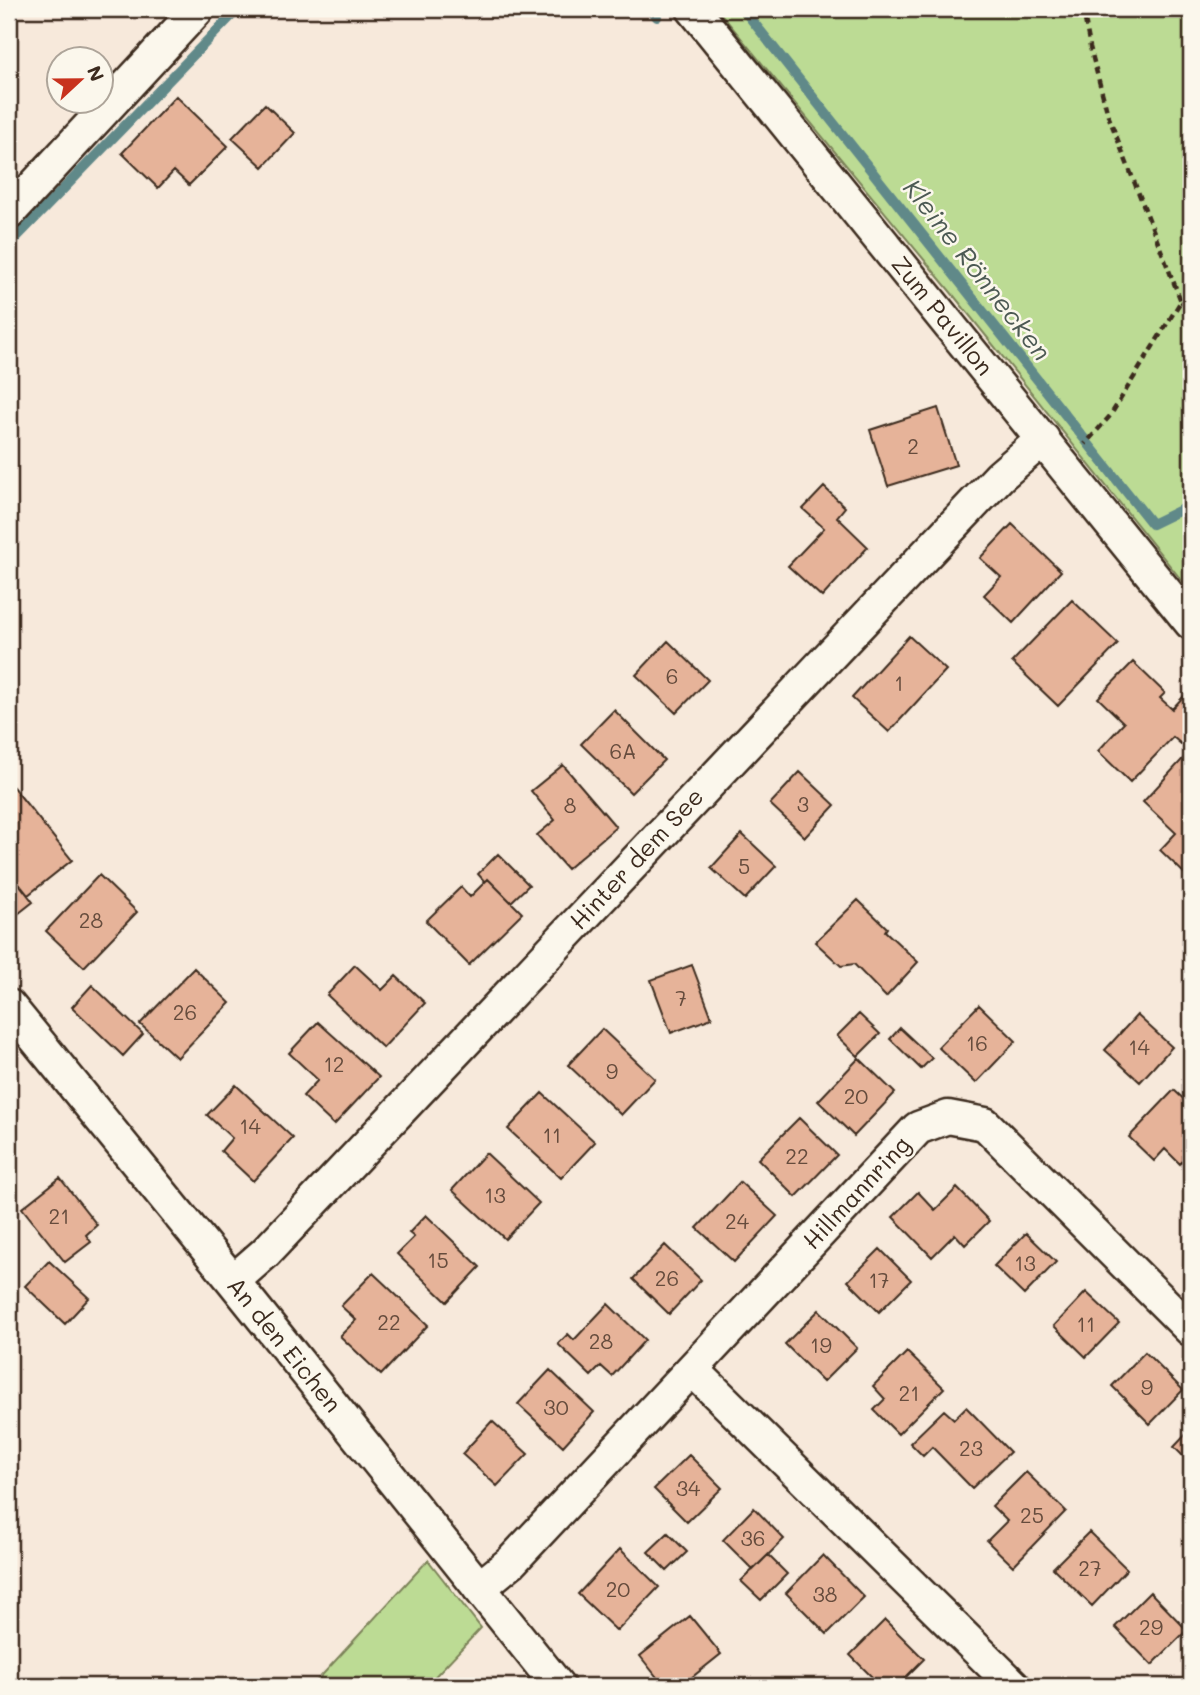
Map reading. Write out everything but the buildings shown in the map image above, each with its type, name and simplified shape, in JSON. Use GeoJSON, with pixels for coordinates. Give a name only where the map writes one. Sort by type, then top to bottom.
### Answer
{"type":"FeatureCollection","features":[{"type":"Feature","properties":{"kind":"street"},"geometry":{"type":"LineString","coordinates":[[9,213],[198,9]]}},
{"type":"Feature","properties":{"kind":"street","name":"Zum Pavillon"},"geometry":{"type":"LineString","coordinates":[[693,9],[1191,623]]}},
{"type":"Feature","properties":{"kind":"street","name":"Hinter dem See"},"geometry":{"type":"LineString","coordinates":[[233,1281],[275,1243],[990,486],[1043,439]]}},
{"type":"Feature","properties":{"kind":"street","name":"An den Eichen"},"geometry":{"type":"LineString","coordinates":[[9,1006],[558,1686]]}},
{"type":"Feature","properties":{"kind":"street","name":"Hillmannring"},"geometry":{"type":"LineString","coordinates":[[479,1588],[511,1562],[918,1128],[948,1117],[985,1124],[1191,1330]]}},
{"type":"Feature","properties":{"kind":"street"},"geometry":{"type":"LineString","coordinates":[[693,1370],[1014,1686]]}},
{"type":"Feature","properties":{"kind":"path"},"geometry":{"type":"LineString","coordinates":[[1083,9],[1108,115],[1181,301],[1191,310]]}},
{"type":"Feature","properties":{"kind":"path"},"geometry":{"type":"LineString","coordinates":[[1098,431],[1181,301]]}},
{"type":"Feature","properties":{"kind":"green space"},"geometry":{"type":"Polygon","coordinates":[[[717,9],[1191,9],[1191,592],[954,296],[717,9]]]}},
{"type":"Feature","properties":{"kind":"green space"},"geometry":{"type":"Polygon","coordinates":[[[428,1560],[481,1628],[426,1686],[312,1686],[428,1560]]]}},
{"type":"Feature","properties":{"kind":"waterway","name":"Kleine Rönnecken"},"geometry":{"type":"LineString","coordinates":[[9,245],[238,9]]}},
{"type":"Feature","properties":{"kind":"waterway","name":"Kleine Rönnecken"},"geometry":{"type":"LineString","coordinates":[[651,9],[657,17]]}},
{"type":"Feature","properties":{"kind":"waterway","name":"Kleine Rönnecken"},"geometry":{"type":"LineString","coordinates":[[743,9],[1152,524],[1191,505]]}}]}
